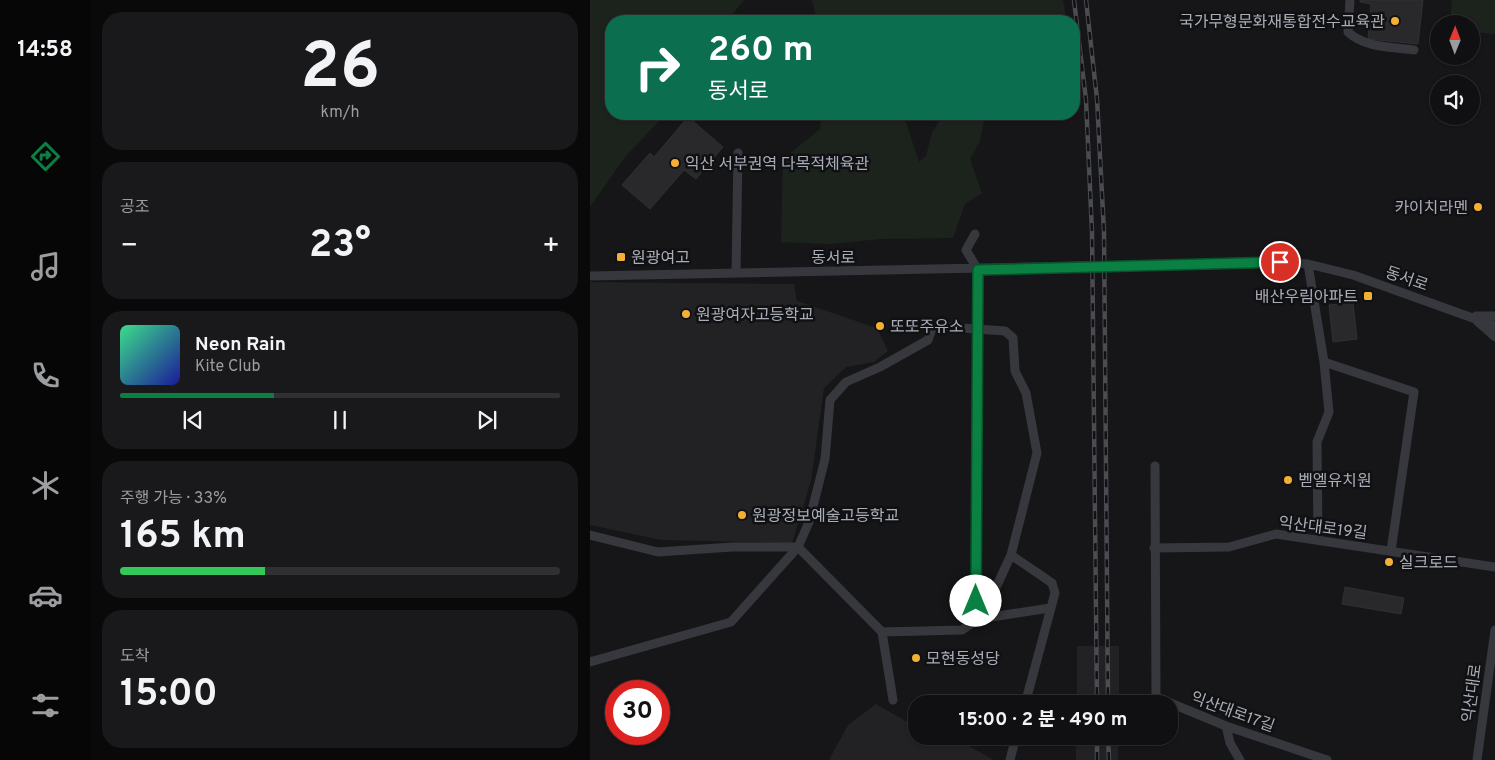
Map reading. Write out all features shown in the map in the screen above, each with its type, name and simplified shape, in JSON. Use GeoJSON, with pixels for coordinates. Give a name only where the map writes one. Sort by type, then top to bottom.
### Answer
{"type":"FeatureCollection","features":[{"type":"Feature","properties":{"kind":"street"},"geometry":{"type":"LineString","coordinates":[[1350,0],[1348,32],[1356,39],[1364,43],[1414,50]]}},
{"type":"Feature","properties":{"kind":"street"},"geometry":{"type":"LineString","coordinates":[[736,273],[738,153]]}},
{"type":"Feature","properties":{"kind":"street"},"geometry":{"type":"LineString","coordinates":[[976,234],[966,250],[978,270],[977,620]]}},
{"type":"Feature","properties":{"kind":"street","name":"동서로"},"geometry":{"type":"LineString","coordinates":[[590,276],[978,270],[1280,262],[1308,264],[1353,275],[1495,326]]}},
{"type":"Feature","properties":{"kind":"street"},"geometry":{"type":"LineString","coordinates":[[1308,264],[1324,362],[1329,412],[1317,442],[1318,540]]}},
{"type":"Feature","properties":{"kind":"street"},"geometry":{"type":"LineString","coordinates":[[1471,316],[1495,316]]}},
{"type":"Feature","properties":{"kind":"street"},"geometry":{"type":"LineString","coordinates":[[1471,316],[1495,337]]}},
{"type":"Feature","properties":{"kind":"street"},"geometry":{"type":"LineString","coordinates":[[590,662],[731,622],[798,547],[809,522],[825,458],[830,400],[846,382],[880,367],[928,340],[934,326],[1005,331],[1013,338],[1015,371],[1026,393],[1037,453],[1010,555],[986,609],[977,620],[962,630],[882,632]]}},
{"type":"Feature","properties":{"kind":"street"},"geometry":{"type":"LineString","coordinates":[[1324,362],[1414,392],[1391,551]]}},
{"type":"Feature","properties":{"kind":"street"},"geometry":{"type":"LineString","coordinates":[[1154,548],[1155,466]]}},
{"type":"Feature","properties":{"kind":"street","name":"익산대로19길"},"geometry":{"type":"LineString","coordinates":[[1154,548],[1229,547],[1276,534],[1495,567]]}},
{"type":"Feature","properties":{"kind":"street"},"geometry":{"type":"LineString","coordinates":[[590,535],[658,552],[732,547],[798,547],[882,632],[893,700]]}},
{"type":"Feature","properties":{"kind":"street","name":"익산대로17길"},"geometry":{"type":"LineString","coordinates":[[1154,548],[1156,697],[1226,726],[1327,760]]}},
{"type":"Feature","properties":{"kind":"street"},"geometry":{"type":"LineString","coordinates":[[1010,555],[1052,582],[1055,593],[1027,695]]}},
{"type":"Feature","properties":{"kind":"street"},"geometry":{"type":"LineString","coordinates":[[977,620],[1050,608]]}},
{"type":"Feature","properties":{"kind":"street","name":"익산대로"},"geometry":{"type":"LineString","coordinates":[[1477,760],[1495,630]]}},
{"type":"Feature","properties":{"kind":"street"},"geometry":{"type":"LineString","coordinates":[[1226,726],[1230,744],[1240,760]]}},
{"type":"Feature","properties":{"kind":"street"},"geometry":{"type":"LineString","coordinates":[[1010,760],[1014,745]]}},
{"type":"Feature","properties":{"kind":"shaded area"},"geometry":{"type":"Polygon","coordinates":[[[590,0],[744,0],[732,15],[605,15],[605,120],[660,120],[625,157],[590,207],[590,0]]]}},
{"type":"Feature","properties":{"kind":"shaded area"},"geometry":{"type":"Polygon","coordinates":[[[812,0],[1063,0],[1066,15],[816,15],[812,0]]]}},
{"type":"Feature","properties":{"kind":"shaded area"},"geometry":{"type":"Polygon","coordinates":[[[1452,0],[1495,0],[1495,34],[1480,33],[1480,15],[1451,15],[1452,0]]]}},
{"type":"Feature","properties":{"kind":"shaded area"},"geometry":{"type":"Polygon","coordinates":[[[821,120],[905,120],[919,162],[926,156],[932,132],[940,120],[984,120],[980,141],[970,159],[982,193],[965,204],[953,238],[881,239],[832,244],[781,242],[783,159],[820,129],[821,120]]]}},
{"type":"Feature","properties":{"kind":"shaded area"},"geometry":{"type":"Polygon","coordinates":[[[590,282],[794,284],[797,301],[877,328],[888,351],[874,362],[846,367],[824,388],[811,481],[792,543],[661,540],[590,525],[590,282]]]}},
{"type":"Feature","properties":{"kind":"shaded area"},"geometry":{"type":"Polygon","coordinates":[[[1077,646],[1119,646],[1119,695],[1077,695],[1077,646]]]}},
{"type":"Feature","properties":{"kind":"shaded area"},"geometry":{"type":"Polygon","coordinates":[[[876,704],[908,722],[908,745],[969,745],[994,760],[829,760],[848,725],[876,704]]]}},
{"type":"Feature","properties":{"kind":"shaded area"},"geometry":{"type":"Polygon","coordinates":[[[1076,745],[1118,745],[1118,760],[1076,760],[1076,745]]]}},
{"type":"Feature","properties":{"kind":"building","name":"국가무형문화재통합전수교육관"},"geometry":{"type":"Polygon","coordinates":[[[1360,0],[1423,0],[1418,44],[1368,39],[1371,4],[1360,2],[1360,0]]]}},
{"type":"Feature","properties":{"kind":"building","name":"익산 서부권역 다목적체육관"},"geometry":{"type":"Polygon","coordinates":[[[685,120],[692,120],[723,147],[696,179],[684,170],[650,209],[622,185],[650,153],[654,157],[685,120]]]}},
{"type":"Feature","properties":{"kind":"building"},"geometry":{"type":"Polygon","coordinates":[[[1353,303],[1357,339],[1333,342],[1329,305],[1353,303]]]}},
{"type":"Feature","properties":{"kind":"building"},"geometry":{"type":"Polygon","coordinates":[[[1345,587],[1404,598],[1401,614],[1342,604],[1345,587]]]}},
{"type":"Feature","properties":{"kind":"railway"},"geometry":{"type":"LineString","coordinates":[[1074,0],[1076,15]]}},
{"type":"Feature","properties":{"kind":"railway"},"geometry":{"type":"LineString","coordinates":[[1086,0],[1097,99],[1104,232],[1108,695]]}},
{"type":"Feature","properties":{"kind":"railway"},"geometry":{"type":"LineString","coordinates":[[1080,50],[1086,100],[1092,232],[1097,695]]}},
{"type":"Feature","properties":{"kind":"railway"},"geometry":{"type":"LineString","coordinates":[[1097,745],[1097,760]]}},
{"type":"Feature","properties":{"kind":"railway"},"geometry":{"type":"LineString","coordinates":[[1108,745],[1109,760]]}},
{"type":"Feature","properties":{"kind":"place","name":"국가무형문화재통합전수교육관"},"geometry":{"type":"Point","coordinates":[1395,21]}},
{"type":"Feature","properties":{"kind":"place","name":"익산 서부권역 다목적체육관"},"geometry":{"type":"Point","coordinates":[675,163]}},
{"type":"Feature","properties":{"kind":"place","name":"카이치라멘"},"geometry":{"type":"Point","coordinates":[1478,207]}},
{"type":"Feature","properties":{"kind":"place","name":"원광여고"},"geometry":{"type":"Point","coordinates":[621,257]}},
{"type":"Feature","properties":{"kind":"place","name":"배산우림아파트"},"geometry":{"type":"Point","coordinates":[1368,296]}},
{"type":"Feature","properties":{"kind":"place","name":"원광여자고등학교"},"geometry":{"type":"Point","coordinates":[686,314]}},
{"type":"Feature","properties":{"kind":"place","name":"또또주유소"},"geometry":{"type":"Point","coordinates":[880,326]}},
{"type":"Feature","properties":{"kind":"place","name":"벧엘유치원"},"geometry":{"type":"Point","coordinates":[1288,480]}},
{"type":"Feature","properties":{"kind":"place","name":"원광정보예술고등학교"},"geometry":{"type":"Point","coordinates":[742,515]}},
{"type":"Feature","properties":{"kind":"place","name":"실크로드"},"geometry":{"type":"Point","coordinates":[1389,562]}},
{"type":"Feature","properties":{"kind":"place","name":"모현동성당"},"geometry":{"type":"Point","coordinates":[916,658]}},
{"type":"Feature","properties":{"kind":"route"},"geometry":{"type":"LineString","coordinates":[[976,601],[978,270],[1280,262]]}}]}
